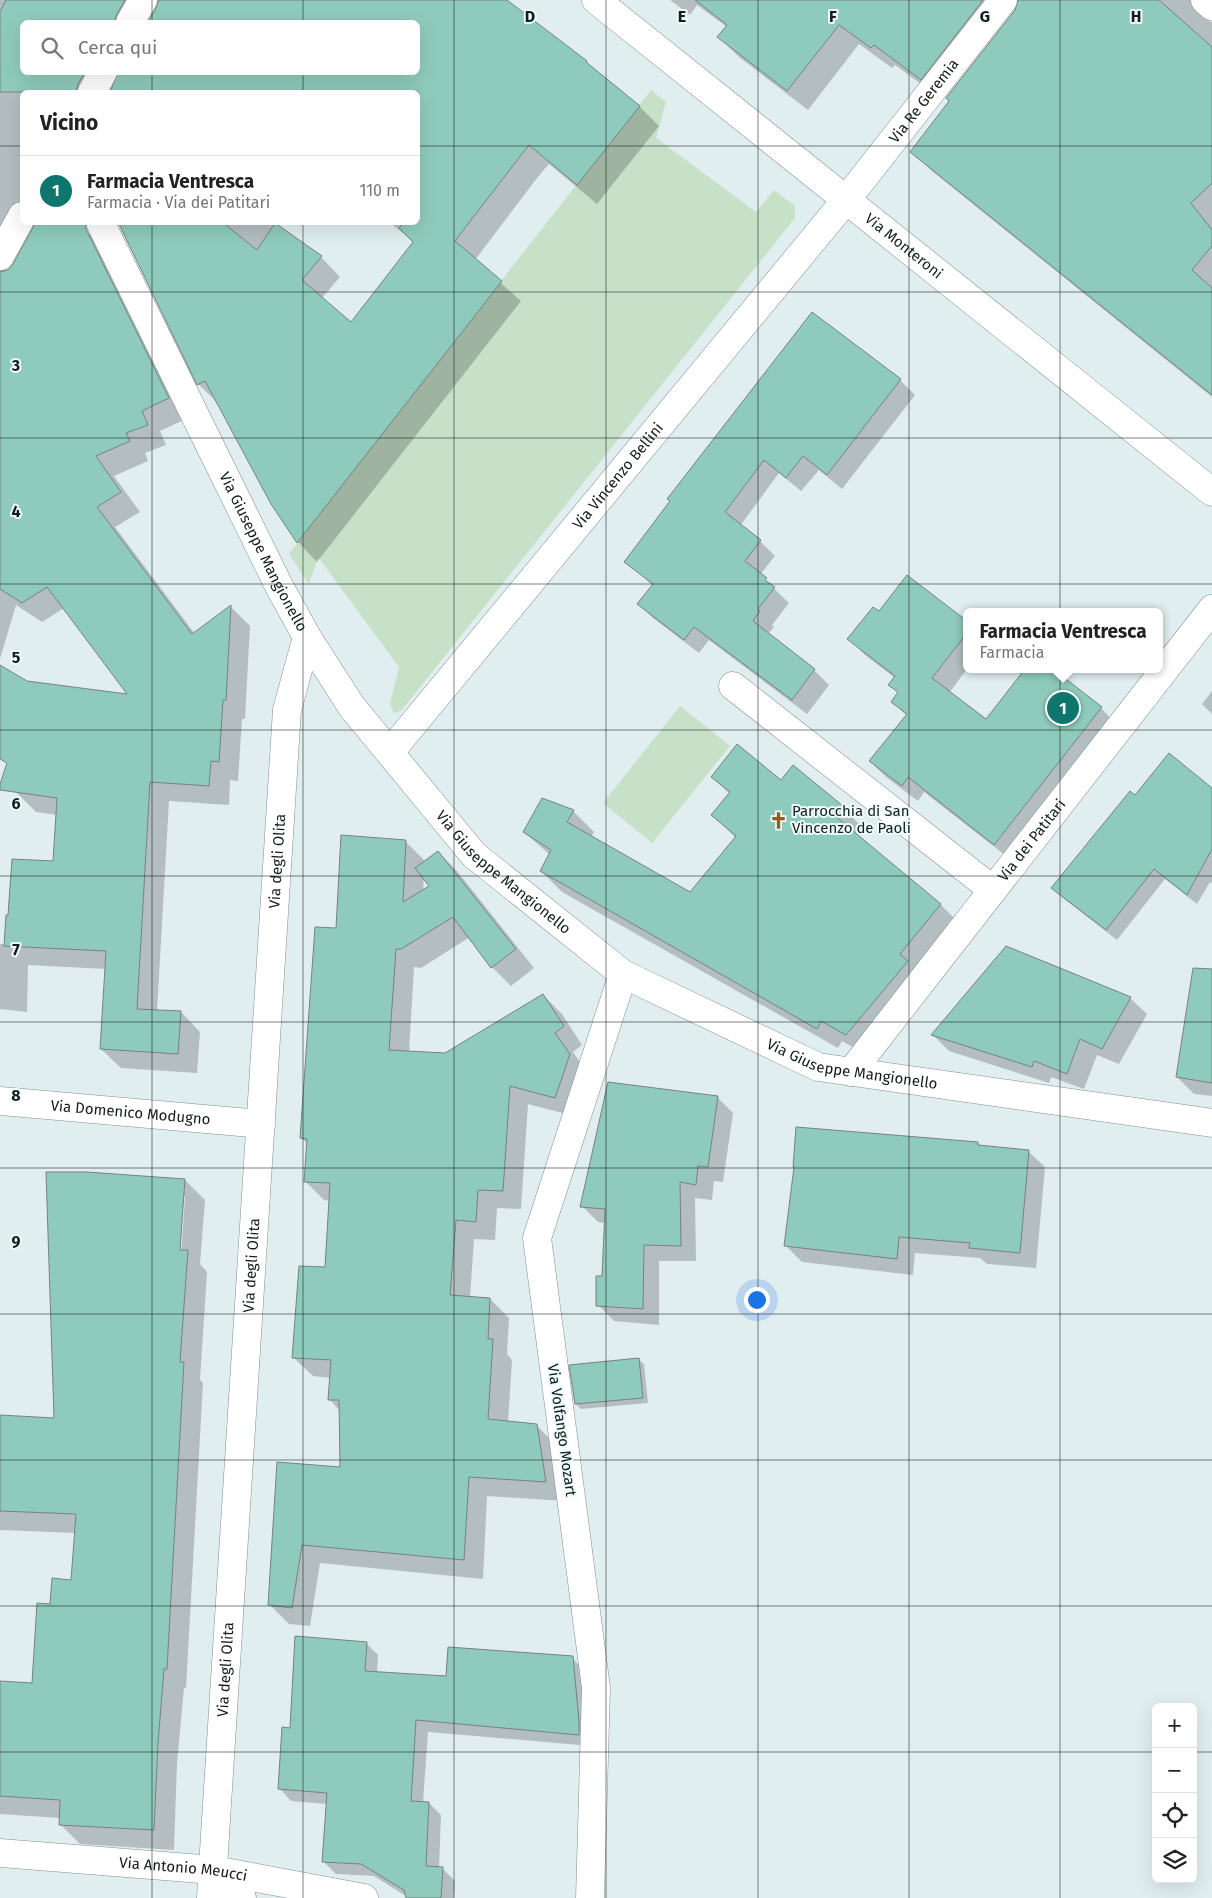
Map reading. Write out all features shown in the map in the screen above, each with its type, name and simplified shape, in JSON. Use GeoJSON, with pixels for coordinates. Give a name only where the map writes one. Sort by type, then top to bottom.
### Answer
{"type":"FeatureCollection","features":[{"type":"Feature","properties":{"kind":"street"},"geometry":{"type":"LineString","coordinates":[[131,20],[143,0]]}},
{"type":"Feature","properties":{"kind":"street","name":"Via Monteroni"},"geometry":{"type":"LineString","coordinates":[[596,0],[1212,492]]}},
{"type":"Feature","properties":{"kind":"street","name":"Via Re Geremia"},"geometry":{"type":"LineString","coordinates":[[846,200],[1003,0]]}},
{"type":"Feature","properties":{"kind":"street"},"geometry":{"type":"LineString","coordinates":[[1205,0],[1212,6]]}},
{"type":"Feature","properties":{"kind":"street"},"geometry":{"type":"LineString","coordinates":[[93,90],[101,75]]}},
{"type":"Feature","properties":{"kind":"street","name":"Via Vincenzo Bellini"},"geometry":{"type":"LineString","coordinates":[[390,752],[846,200]]}},
{"type":"Feature","properties":{"kind":"street"},"geometry":{"type":"LineString","coordinates":[[0,256],[20,220]]}},
{"type":"Feature","properties":{"kind":"street","name":"Via Giuseppe Mangionello"},"geometry":{"type":"LineString","coordinates":[[101,225],[279,586],[307,637],[352,707],[474,855],[623,974],[818,1067],[1212,1123]]}},
{"type":"Feature","properties":{"kind":"street","name":"Via dei Patitari"},"geometry":{"type":"LineString","coordinates":[[1163,672],[1212,609]]}},
{"type":"Feature","properties":{"kind":"street","name":"Via degli Olita"},"geometry":{"type":"LineString","coordinates":[[211,1898],[286,710],[307,637]]}},
{"type":"Feature","properties":{"kind":"street","name":"Via dei Patitari"},"geometry":{"type":"LineString","coordinates":[[851,1072],[1162,673]]}},
{"type":"Feature","properties":{"kind":"street"},"geometry":{"type":"LineString","coordinates":[[733,686],[993,890]]}},
{"type":"Feature","properties":{"kind":"street","name":"Via Volfango Mozart"},"geometry":{"type":"LineString","coordinates":[[590,1898],[596,1688],[536,1238],[623,974]]}},
{"type":"Feature","properties":{"kind":"street","name":"Via Domenico Modugno"},"geometry":{"type":"LineString","coordinates":[[0,1101],[261,1124]]}},
{"type":"Feature","properties":{"kind":"street","name":"Via Antonio Meucci"},"geometry":{"type":"LineString","coordinates":[[0,1853],[214,1870],[364,1898]]}},
{"type":"Feature","properties":{"kind":"street"},"geometry":{"type":"LineString","coordinates":[[214,1870],[242,1898]]}},
{"type":"Feature","properties":{"kind":"green space"},"geometry":{"type":"Polygon","coordinates":[[[651,90],[666,102],[656,138],[756,212],[774,190],[795,206],[795,218],[401,711],[394,713],[390,704],[399,667],[318,557],[309,584],[289,554],[376,440],[651,90]]]}},
{"type":"Feature","properties":{"kind":"green space"},"geometry":{"type":"Polygon","coordinates":[[[680,706],[730,746],[652,843],[603,803],[680,706]]]}},
{"type":"Feature","properties":{"kind":"building"},"geometry":{"type":"Polygon","coordinates":[[[6,0],[125,0],[115,20],[20,20],[20,75],[83,75],[76,90],[0,92],[0,12],[6,0]]]}},
{"type":"Feature","properties":{"kind":"building"},"geometry":{"type":"Polygon","coordinates":[[[159,0],[507,0],[587,61],[640,106],[577,185],[529,145],[518,159],[455,241],[502,281],[297,543],[271,504],[205,381],[197,385],[119,225],[226,225],[257,250],[274,225],[278,225],[322,256],[302,280],[351,322],[413,242],[399,228],[402,225],[420,225],[420,90],[111,90],[117,75],[420,75],[420,20],[149,20],[159,0]]]}},
{"type":"Feature","properties":{"kind":"building"},"geometry":{"type":"Polygon","coordinates":[[[695,0],[983,0],[921,80],[874,45],[871,48],[839,25],[787,91],[717,37],[727,25],[695,0]]]}},
{"type":"Feature","properties":{"kind":"building"},"geometry":{"type":"Polygon","coordinates":[[[1018,0],[1159,0],[1212,47],[1212,183],[1191,203],[1212,230],[1212,246],[1192,270],[1212,288],[1212,395],[910,152],[949,101],[946,98],[1015,10],[1018,0]]]}},
{"type":"Feature","properties":{"kind":"building"},"geometry":{"type":"Polygon","coordinates":[[[34,225],[85,225],[169,398],[142,411],[148,425],[126,433],[130,441],[96,456],[121,492],[97,507],[192,634],[231,605],[226,700],[223,700],[219,762],[211,761],[209,786],[150,782],[137,1009],[181,1011],[178,1054],[100,1049],[106,951],[4,946],[12,859],[53,861],[57,798],[0,790],[0,784],[7,763],[0,759],[0,665],[27,681],[127,694],[47,587],[22,603],[0,589],[0,272],[8,270],[34,225]]]}},
{"type":"Feature","properties":{"kind":"building"},"geometry":{"type":"Polygon","coordinates":[[[812,312],[901,379],[827,475],[803,456],[786,478],[764,460],[725,512],[761,540],[745,561],[767,578],[765,580],[775,587],[758,609],[760,611],[753,621],[815,669],[792,700],[694,627],[684,640],[637,604],[653,584],[624,562],[670,501],[667,499],[812,312]]]}},
{"type":"Feature","properties":{"kind":"building"},"geometry":{"type":"Polygon","coordinates":[[[907,575],[963,618],[963,638],[932,678],[986,719],[1022,673],[1058,673],[1102,707],[994,845],[908,777],[902,786],[869,761],[907,714],[891,702],[898,692],[888,685],[895,676],[847,639],[873,607],[879,611],[907,575]]]}},
{"type":"Feature","properties":{"kind":"building"},"geometry":{"type":"Polygon","coordinates":[[[737,744],[781,780],[793,765],[843,806],[835,816],[941,904],[900,954],[908,961],[846,1035],[821,1021],[817,1029],[540,871],[551,850],[523,832],[542,798],[574,810],[567,822],[690,892],[736,836],[711,815],[730,792],[711,777],[737,744]]]}},
{"type":"Feature","properties":{"kind":"building"},"geometry":{"type":"Polygon","coordinates":[[[1169,753],[1212,788],[1212,849],[1187,895],[1154,869],[1106,930],[1051,888],[1130,791],[1135,795],[1169,753]]]}},
{"type":"Feature","properties":{"kind":"building"},"geometry":{"type":"Polygon","coordinates":[[[341,835],[406,840],[403,902],[429,886],[415,868],[438,851],[516,949],[491,968],[453,917],[401,949],[396,949],[389,1050],[445,1053],[543,994],[564,1026],[555,1033],[570,1054],[555,1098],[510,1086],[503,1191],[478,1190],[476,1222],[456,1220],[450,1295],[490,1298],[488,1339],[493,1339],[488,1419],[537,1424],[546,1482],[469,1477],[464,1560],[302,1545],[292,1608],[268,1605],[277,1462],[340,1467],[339,1400],[328,1400],[331,1360],[292,1358],[299,1266],[325,1267],[330,1183],[304,1182],[307,1139],[300,1138],[315,927],[336,928],[341,835]]]}},
{"type":"Feature","properties":{"kind":"building"},"geometry":{"type":"Polygon","coordinates":[[[1006,946],[1131,997],[1102,1049],[1080,1039],[1067,1074],[1034,1061],[1032,1067],[931,1035],[1006,946]]]}},
{"type":"Feature","properties":{"kind":"building"},"geometry":{"type":"Polygon","coordinates":[[[1193,968],[1212,969],[1212,1083],[1176,1077],[1193,968]]]}},
{"type":"Feature","properties":{"kind":"building"},"geometry":{"type":"Polygon","coordinates":[[[608,1082],[718,1096],[708,1167],[698,1166],[696,1185],[680,1182],[681,1246],[644,1245],[643,1309],[596,1306],[596,1276],[602,1276],[605,1209],[580,1207],[608,1082]]]}},
{"type":"Feature","properties":{"kind":"building"},"geometry":{"type":"Polygon","coordinates":[[[796,1127],[978,1142],[978,1145],[1029,1150],[1020,1253],[969,1248],[970,1243],[899,1237],[897,1259],[784,1246],[794,1167],[796,1127]]]}},
{"type":"Feature","properties":{"kind":"building"},"geometry":{"type":"Polygon","coordinates":[[[46,1172],[87,1172],[185,1179],[180,1250],[188,1250],[180,1362],[184,1362],[167,1669],[164,1669],[158,1743],[154,1830],[59,1825],[60,1800],[0,1796],[0,1681],[32,1683],[37,1603],[50,1604],[52,1578],[71,1580],[76,1514],[0,1511],[0,1415],[54,1418],[46,1172]]]}},
{"type":"Feature","properties":{"kind":"building"},"geometry":{"type":"Polygon","coordinates":[[[639,1358],[643,1398],[575,1404],[569,1365],[639,1358]]]}},
{"type":"Feature","properties":{"kind":"building"},"geometry":{"type":"Polygon","coordinates":[[[295,1636],[367,1642],[365,1671],[446,1676],[448,1647],[573,1656],[579,1735],[416,1720],[411,1801],[429,1802],[426,1866],[443,1867],[441,1898],[406,1898],[404,1890],[361,1864],[322,1862],[327,1793],[278,1789],[282,1727],[290,1728],[295,1636]]]}},
{"type":"Feature","properties":{"kind":"place","name":"Farmacia Ventresca"},"geometry":{"type":"Point","coordinates":[1063,708]}},
{"type":"Feature","properties":{"kind":"place","name":"Parrocchia di San Vincenzo de Paoli"},"geometry":{"type":"Point","coordinates":[778,820]}}]}
